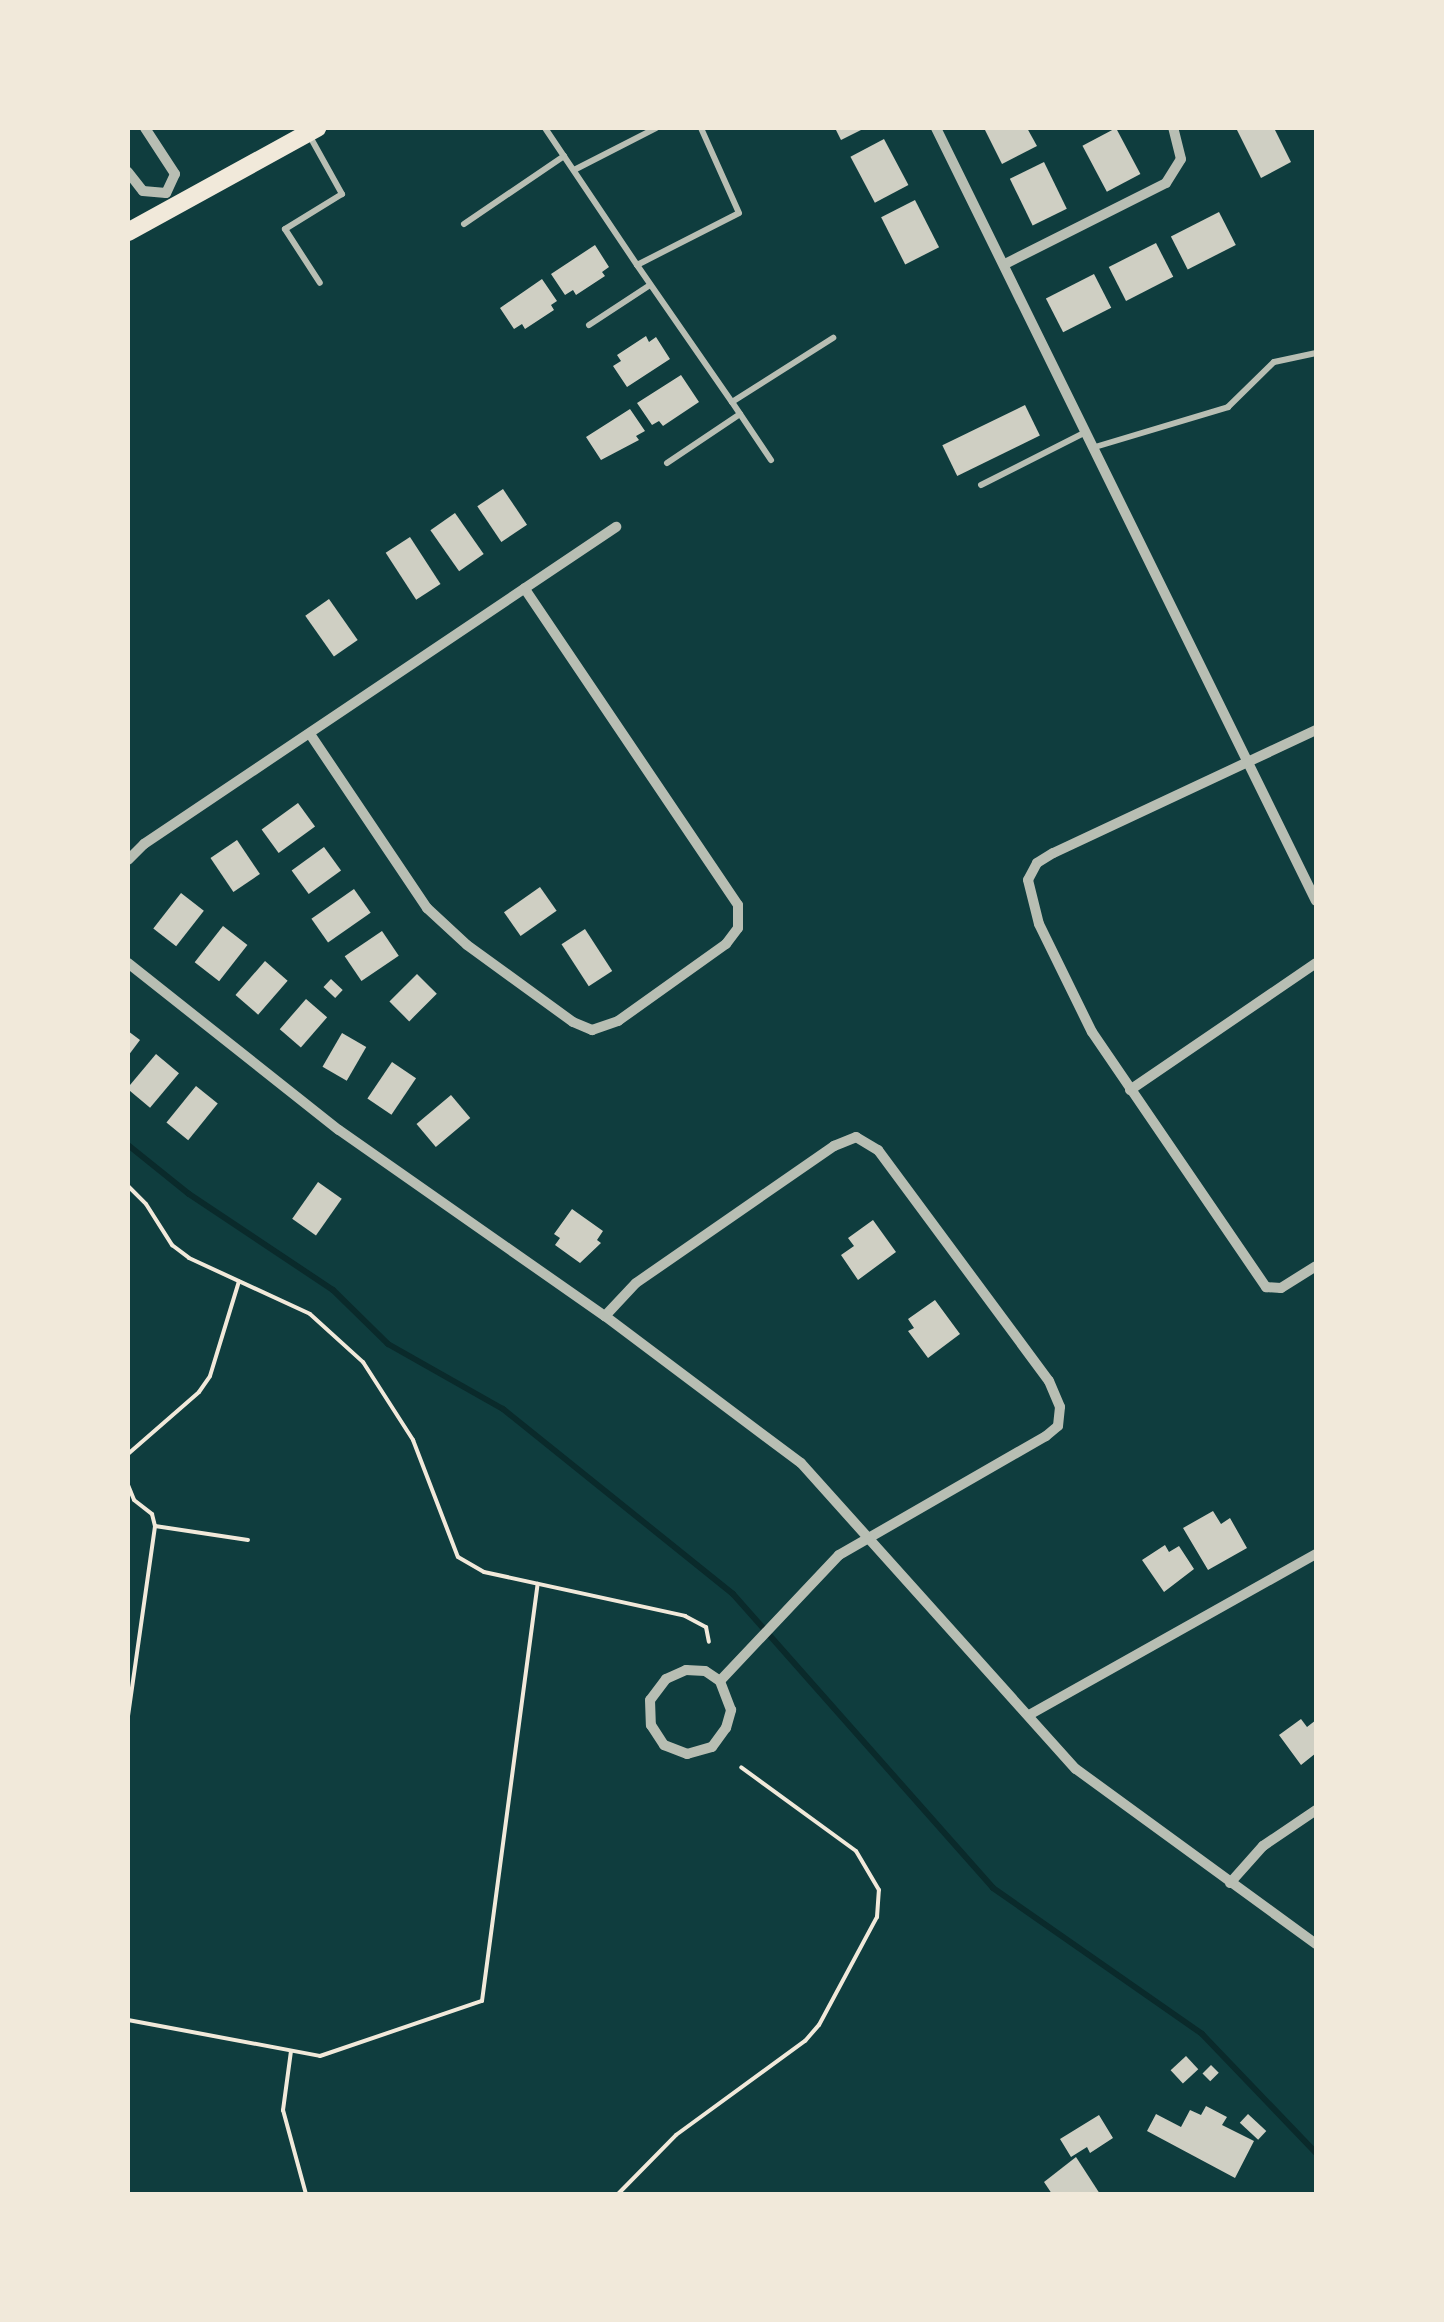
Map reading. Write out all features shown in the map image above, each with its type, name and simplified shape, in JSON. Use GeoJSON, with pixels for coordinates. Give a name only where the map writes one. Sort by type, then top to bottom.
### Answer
{"type":"FeatureCollection","features":[{"type":"Feature","properties":{"kind":"main road"},"geometry":{"type":"LineString","coordinates":[[128,232],[170,199],[312,130]]}},
{"type":"Feature","properties":{"kind":"street"},"geometry":{"type":"LineString","coordinates":[[128,172],[143,191],[170,199],[175,174],[144,128]]}},
{"type":"Feature","properties":{"kind":"street"},"geometry":{"type":"LineString","coordinates":[[936,128],[1316,902]]}},
{"type":"Feature","properties":{"kind":"street"},"geometry":{"type":"LineString","coordinates":[[1005,264],[1166,184],[1182,159],[1173,128]]}},
{"type":"Feature","properties":{"kind":"street"},"geometry":{"type":"LineString","coordinates":[[128,860],[144,844],[616,527]]}},
{"type":"Feature","properties":{"kind":"street"},"geometry":{"type":"LineString","coordinates":[[310,734],[427,908],[467,944],[573,1022],[592,1030],[618,1021],[726,944],[738,928],[738,905],[524,588]]}},
{"type":"Feature","properties":{"kind":"street"},"geometry":{"type":"LineString","coordinates":[[1316,730],[1053,852],[1037,863],[1028,880],[1039,924],[1092,1032],[1266,1287],[1281,1288],[1316,1266]]}},
{"type":"Feature","properties":{"kind":"street"},"geometry":{"type":"LineString","coordinates":[[1130,1090],[1316,962]]}},
{"type":"Feature","properties":{"kind":"street"},"geometry":{"type":"LineString","coordinates":[[128,963],[339,1130],[605,1316],[801,1463],[1028,1716],[1098,1788],[1316,1944]]}},
{"type":"Feature","properties":{"kind":"street"},"geometry":{"type":"LineString","coordinates":[[605,1316],[636,1282],[834,1146],[856,1137],[878,1150],[1049,1381],[1060,1419],[1046,1436],[839,1555],[720,1680]]}},
{"type":"Feature","properties":{"kind":"street"},"geometry":{"type":"LineString","coordinates":[[1028,1716],[1316,1554]]}},
{"type":"Feature","properties":{"kind":"street"},"geometry":{"type":"LineString","coordinates":[[686,1670],[705,1671],[720,1680],[731,1710],[726,1728],[712,1747],[686,1754],[664,1746],[651,1725],[650,1700],[666,1679],[686,1670]]}},
{"type":"Feature","properties":{"kind":"street"},"geometry":{"type":"LineString","coordinates":[[1230,1883],[1263,1846],[1316,1810]]}},
{"type":"Feature","properties":{"kind":"lane"},"geometry":{"type":"LineString","coordinates":[[545,128],[771,460]]}},
{"type":"Feature","properties":{"kind":"lane"},"geometry":{"type":"LineString","coordinates":[[554,128],[558,146]]}},
{"type":"Feature","properties":{"kind":"lane"},"geometry":{"type":"LineString","coordinates":[[574,170],[656,128]]}},
{"type":"Feature","properties":{"kind":"lane"},"geometry":{"type":"LineString","coordinates":[[637,266],[739,213],[701,128]]}},
{"type":"Feature","properties":{"kind":"lane"},"geometry":{"type":"LineString","coordinates":[[312,130],[342,194],[286,230],[320,283]]}},
{"type":"Feature","properties":{"kind":"lane"},"geometry":{"type":"LineString","coordinates":[[464,224],[564,156]]}},
{"type":"Feature","properties":{"kind":"lane"},"geometry":{"type":"LineString","coordinates":[[588,326],[650,284]]}},
{"type":"Feature","properties":{"kind":"lane"},"geometry":{"type":"LineString","coordinates":[[732,402],[833,338]]}},
{"type":"Feature","properties":{"kind":"lane"},"geometry":{"type":"LineString","coordinates":[[1095,448],[1228,407],[1274,362],[1316,354]]}},
{"type":"Feature","properties":{"kind":"lane"},"geometry":{"type":"LineString","coordinates":[[667,463],[740,414]]}},
{"type":"Feature","properties":{"kind":"lane"},"geometry":{"type":"LineString","coordinates":[[981,485],[1087,432]]}},
{"type":"Feature","properties":{"kind":"path"},"geometry":{"type":"LineString","coordinates":[[128,1186],[146,1204],[172,1245],[188,1258],[310,1314],[362,1362],[413,1440],[458,1556],[484,1572],[685,1616],[706,1626],[709,1642]]}},
{"type":"Feature","properties":{"kind":"path"},"geometry":{"type":"LineString","coordinates":[[128,1454],[199,1392],[210,1376],[239,1281]]}},
{"type":"Feature","properties":{"kind":"path"},"geometry":{"type":"LineString","coordinates":[[128,1485],[134,1500],[152,1514],[155,1526],[128,1716]]}},
{"type":"Feature","properties":{"kind":"path"},"geometry":{"type":"LineString","coordinates":[[155,1526],[248,1540]]}},
{"type":"Feature","properties":{"kind":"path"},"geometry":{"type":"LineString","coordinates":[[128,2020],[320,2056],[482,2001],[538,1584]]}},
{"type":"Feature","properties":{"kind":"path"},"geometry":{"type":"LineString","coordinates":[[618,2194],[676,2135],[805,2041],[819,2026],[877,1917],[879,1890],[856,1851],[741,1767]]}},
{"type":"Feature","properties":{"kind":"path"},"geometry":{"type":"LineString","coordinates":[[291,2051],[283,2110],[306,2194]]}},
{"type":"Feature","properties":{"kind":"building"},"geometry":{"type":"Polygon","coordinates":[[[835,128],[865,128],[841,140],[835,128]]]}},
{"type":"Feature","properties":{"kind":"building"},"geometry":{"type":"Polygon","coordinates":[[[984,128],[1027,128],[1037,146],[1002,164],[984,128]]]}},
{"type":"Feature","properties":{"kind":"building"},"geometry":{"type":"Polygon","coordinates":[[[1116,128],[1140,174],[1107,192],[1082,146],[1116,128]]]}},
{"type":"Feature","properties":{"kind":"building"},"geometry":{"type":"Polygon","coordinates":[[[1236,128],[1274,128],[1291,162],[1261,178],[1236,128]]]}},
{"type":"Feature","properties":{"kind":"building"},"geometry":{"type":"Polygon","coordinates":[[[884,139],[908,185],[875,203],[850,157],[884,139]]]}},
{"type":"Feature","properties":{"kind":"building"},"geometry":{"type":"Polygon","coordinates":[[[1044,162],[1067,209],[1033,225],[1010,179],[1044,162]]]}},
{"type":"Feature","properties":{"kind":"building"},"geometry":{"type":"Polygon","coordinates":[[[915,200],[939,247],[905,264],[881,217],[915,200]]]}},
{"type":"Feature","properties":{"kind":"building"},"geometry":{"type":"Polygon","coordinates":[[[1219,212],[1236,245],[1188,269],[1171,237],[1219,212]]]}},
{"type":"Feature","properties":{"kind":"building"},"geometry":{"type":"Polygon","coordinates":[[[1156,243],[1173,277],[1126,301],[1109,267],[1156,243]]]}},
{"type":"Feature","properties":{"kind":"building"},"geometry":{"type":"Polygon","coordinates":[[[595,245],[609,267],[602,272],[605,276],[576,295],[573,290],[565,295],[551,274],[595,245]]]}},
{"type":"Feature","properties":{"kind":"building"},"geometry":{"type":"Polygon","coordinates":[[[1094,274],[1111,308],[1063,332],[1046,299],[1094,274]]]}},
{"type":"Feature","properties":{"kind":"building"},"geometry":{"type":"Polygon","coordinates":[[[542,279],[557,301],[551,305],[554,310],[525,329],[522,324],[514,329],[500,308],[542,279]]]}},
{"type":"Feature","properties":{"kind":"building"},"geometry":{"type":"Polygon","coordinates":[[[646,336],[649,342],[656,337],[670,359],[627,387],[613,366],[621,361],[617,355],[646,336]]]}},
{"type":"Feature","properties":{"kind":"building"},"geometry":{"type":"Polygon","coordinates":[[[681,375],[699,402],[663,426],[659,421],[652,425],[637,403],[681,375]]]}},
{"type":"Feature","properties":{"kind":"building"},"geometry":{"type":"Polygon","coordinates":[[[1025,405],[1040,436],[957,476],[942,445],[1025,405]]]}},
{"type":"Feature","properties":{"kind":"building"},"geometry":{"type":"Polygon","coordinates":[[[630,409],[645,431],[636,436],[639,440],[601,460],[586,437],[630,409]]]}},
{"type":"Feature","properties":{"kind":"building"},"geometry":{"type":"Polygon","coordinates":[[[503,489],[527,525],[501,542],[477,506],[503,489]]]}},
{"type":"Feature","properties":{"kind":"building"},"geometry":{"type":"Polygon","coordinates":[[[455,513],[484,554],[459,571],[430,530],[455,513]]]}},
{"type":"Feature","properties":{"kind":"building"},"geometry":{"type":"Polygon","coordinates":[[[410,537],[440,584],[416,600],[386,553],[410,537]]]}},
{"type":"Feature","properties":{"kind":"building"},"geometry":{"type":"Polygon","coordinates":[[[329,599],[358,640],[334,657],[305,616],[329,599]]]}},
{"type":"Feature","properties":{"kind":"building"},"geometry":{"type":"Polygon","coordinates":[[[298,803],[315,826],[279,853],[262,829],[298,803]]]}},
{"type":"Feature","properties":{"kind":"building"},"geometry":{"type":"Polygon","coordinates":[[[237,840],[260,874],[233,892],[210,858],[237,840]]]}},
{"type":"Feature","properties":{"kind":"building"},"geometry":{"type":"Polygon","coordinates":[[[324,847],[341,870],[309,894],[292,871],[324,847]]]}},
{"type":"Feature","properties":{"kind":"building"},"geometry":{"type":"Polygon","coordinates":[[[540,887],[557,911],[521,936],[504,912],[540,887]]]}},
{"type":"Feature","properties":{"kind":"building"},"geometry":{"type":"Polygon","coordinates":[[[354,889],[371,913],[328,943],[311,919],[354,889]]]}},
{"type":"Feature","properties":{"kind":"building"},"geometry":{"type":"Polygon","coordinates":[[[181,893],[204,911],[176,946],[153,928],[181,893]]]}},
{"type":"Feature","properties":{"kind":"building"},"geometry":{"type":"Polygon","coordinates":[[[223,926],[247,945],[219,981],[195,962],[223,926]]]}},
{"type":"Feature","properties":{"kind":"building"},"geometry":{"type":"Polygon","coordinates":[[[585,929],[612,971],[589,986],[562,944],[585,929]]]}},
{"type":"Feature","properties":{"kind":"building"},"geometry":{"type":"Polygon","coordinates":[[[382,931],[399,956],[361,981],[345,956],[382,931]]]}},
{"type":"Feature","properties":{"kind":"building"},"geometry":{"type":"Polygon","coordinates":[[[265,961],[288,981],[258,1015],[235,995],[265,961]]]}},
{"type":"Feature","properties":{"kind":"building"},"geometry":{"type":"Polygon","coordinates":[[[417,974],[437,994],[409,1021],[389,1002],[417,974]]]}},
{"type":"Feature","properties":{"kind":"building"},"geometry":{"type":"Polygon","coordinates":[[[331,979],[343,990],[335,998],[323,987],[331,979]]]}},
{"type":"Feature","properties":{"kind":"building"},"geometry":{"type":"Polygon","coordinates":[[[306,999],[327,1017],[301,1048],[280,1029],[306,999]]]}},
{"type":"Feature","properties":{"kind":"building"},"geometry":{"type":"Polygon","coordinates":[[[128,1031],[140,1040],[128,1056],[128,1031]]]}},
{"type":"Feature","properties":{"kind":"building"},"geometry":{"type":"Polygon","coordinates":[[[342,1033],[366,1047],[347,1081],[322,1067],[342,1033]]]}},
{"type":"Feature","properties":{"kind":"building"},"geometry":{"type":"Polygon","coordinates":[[[156,1054],[179,1073],[150,1108],[128,1087],[156,1054]]]}},
{"type":"Feature","properties":{"kind":"building"},"geometry":{"type":"Polygon","coordinates":[[[392,1062],[416,1078],[391,1115],[367,1098],[392,1062]]]}},
{"type":"Feature","properties":{"kind":"building"},"geometry":{"type":"Polygon","coordinates":[[[196,1086],[218,1104],[188,1140],[166,1123],[196,1086]]]}},
{"type":"Feature","properties":{"kind":"building"},"geometry":{"type":"Polygon","coordinates":[[[451,1095],[470,1118],[436,1147],[417,1124],[451,1095]]]}},
{"type":"Feature","properties":{"kind":"building"},"geometry":{"type":"Polygon","coordinates":[[[318,1182],[342,1199],[316,1235],[292,1219],[318,1182]]]}},
{"type":"Feature","properties":{"kind":"building"},"geometry":{"type":"Polygon","coordinates":[[[572,1209],[603,1231],[597,1240],[601,1243],[580,1263],[555,1245],[560,1238],[554,1234],[572,1209]]]}},
{"type":"Feature","properties":{"kind":"building"},"geometry":{"type":"Polygon","coordinates":[[[873,1220],[896,1252],[858,1280],[841,1255],[854,1246],[848,1238],[873,1220]]]}},
{"type":"Feature","properties":{"kind":"building"},"geometry":{"type":"Polygon","coordinates":[[[935,1300],[960,1334],[928,1358],[908,1331],[914,1328],[908,1319],[935,1300]]]}},
{"type":"Feature","properties":{"kind":"building"},"geometry":{"type":"Polygon","coordinates":[[[1213,1511],[1221,1524],[1230,1518],[1247,1548],[1208,1570],[1183,1528],[1213,1511]]]}},
{"type":"Feature","properties":{"kind":"building"},"geometry":{"type":"Polygon","coordinates":[[[1165,1545],[1169,1552],[1179,1546],[1194,1569],[1164,1592],[1142,1560],[1165,1545]]]}},
{"type":"Feature","properties":{"kind":"building"},"geometry":{"type":"Polygon","coordinates":[[[1301,1719],[1307,1727],[1316,1720],[1316,1753],[1301,1765],[1279,1735],[1301,1719]]]}},
{"type":"Feature","properties":{"kind":"building"},"geometry":{"type":"Polygon","coordinates":[[[1186,2056],[1198,2069],[1183,2083],[1171,2070],[1186,2056]]]}},
{"type":"Feature","properties":{"kind":"building"},"geometry":{"type":"Polygon","coordinates":[[[1211,2065],[1219,2073],[1210,2081],[1203,2073],[1211,2065]]]}},
{"type":"Feature","properties":{"kind":"building"},"geometry":{"type":"Polygon","coordinates":[[[1206,2106],[1227,2117],[1222,2125],[1254,2141],[1235,2178],[1147,2131],[1156,2114],[1181,2127],[1190,2110],[1201,2115],[1206,2106]]]}},
{"type":"Feature","properties":{"kind":"building"},"geometry":{"type":"Polygon","coordinates":[[[1248,2114],[1266,2131],[1258,2140],[1240,2123],[1248,2114]]]}},
{"type":"Feature","properties":{"kind":"building"},"geometry":{"type":"Polygon","coordinates":[[[1099,2115],[1113,2138],[1090,2153],[1087,2147],[1071,2157],[1060,2139],[1099,2115]]]}},
{"type":"Feature","properties":{"kind":"building"},"geometry":{"type":"Polygon","coordinates":[[[1076,2157],[1100,2194],[1052,2194],[1044,2182],[1076,2157]]]}},
{"type":"Feature","properties":{"kind":"waterway"},"geometry":{"type":"LineString","coordinates":[[128,1145],[189,1194],[333,1290],[388,1344],[503,1409],[733,1594],[993,1888],[1202,2034],[1316,2153]]}}]}
